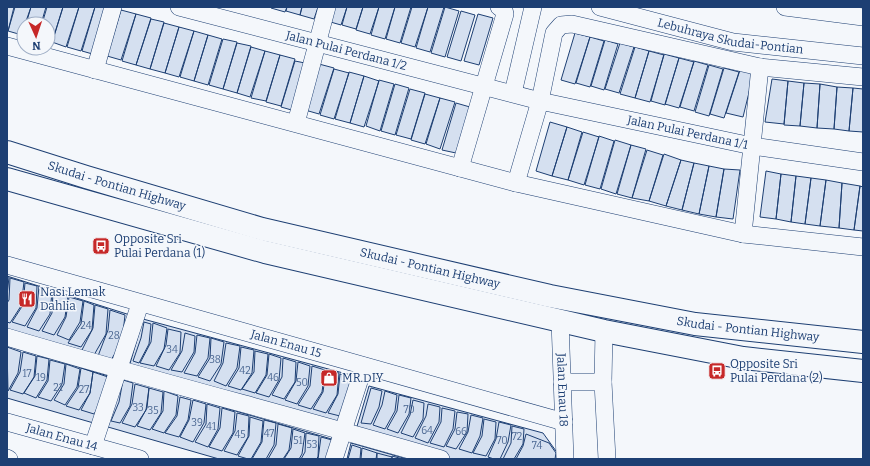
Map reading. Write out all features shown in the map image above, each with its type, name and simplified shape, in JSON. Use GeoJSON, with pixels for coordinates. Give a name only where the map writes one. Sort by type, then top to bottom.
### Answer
{"type":"FeatureCollection","features":[{"type":"Feature","properties":{"kind":"highway","name":"Skudai - Pontian Highway"},"geometry":{"type":"LineString","coordinates":[[7,152],[262,229],[550,296],[695,324],[863,342]]}},
{"type":"Feature","properties":{"kind":"highway","name":"Skudai - Pontian Highway"},"geometry":{"type":"LineString","coordinates":[[7,179],[265,252],[604,331],[743,358],[863,371]]}},
{"type":"Feature","properties":{"kind":"street"},"geometry":{"type":"LineString","coordinates":[[95,70],[113,7]]}},
{"type":"Feature","properties":{"kind":"street","name":"Jalan Pulai Perdana 1/2"},"geometry":{"type":"LineString","coordinates":[[179,7],[513,93]]}},
{"type":"Feature","properties":{"kind":"street"},"geometry":{"type":"LineString","coordinates":[[296,123],[327,7]]}},
{"type":"Feature","properties":{"kind":"street"},"geometry":{"type":"LineString","coordinates":[[460,168],[505,14],[504,10],[499,7]]}},
{"type":"Feature","properties":{"kind":"street"},"geometry":{"type":"LineString","coordinates":[[513,93],[534,7]]}},
{"type":"Feature","properties":{"kind":"street","name":"Lebuhraya Skudai-Pontian"},"geometry":{"type":"LineString","coordinates":[[600,7],[733,42],[863,56]]}},
{"type":"Feature","properties":{"kind":"street"},"geometry":{"type":"LineString","coordinates":[[785,7],[863,17]]}},
{"type":"Feature","properties":{"kind":"street"},"geometry":{"type":"LineString","coordinates":[[516,183],[540,101],[554,34],[561,25],[572,24],[760,67],[863,77]]}},
{"type":"Feature","properties":{"kind":"street"},"geometry":{"type":"LineString","coordinates":[[7,46],[516,183],[743,234],[863,247]]}},
{"type":"Feature","properties":{"kind":"street"},"geometry":{"type":"LineString","coordinates":[[743,234],[760,67]]}},
{"type":"Feature","properties":{"kind":"street","name":"Jalan Pulai Perdana 1/1"},"geometry":{"type":"LineString","coordinates":[[513,93],[540,101],[752,146],[863,162]]}},
{"type":"Feature","properties":{"kind":"street","name":"Jalan Enau 15"},"geometry":{"type":"LineString","coordinates":[[7,265],[140,304],[564,422]]}},
{"type":"Feature","properties":{"kind":"street"},"geometry":{"type":"LineString","coordinates":[[93,446],[140,304]]}},
{"type":"Feature","properties":{"kind":"street","name":"Jalan Enau 18"},"geometry":{"type":"LineString","coordinates":[[560,321],[565,459]]}},
{"type":"Feature","properties":{"kind":"street"},"geometry":{"type":"LineString","coordinates":[[604,331],[603,382],[607,459]]}},
{"type":"Feature","properties":{"kind":"street"},"geometry":{"type":"LineString","coordinates":[[7,337],[118,370],[343,430],[441,459]]}},
{"type":"Feature","properties":{"kind":"street"},"geometry":{"type":"LineString","coordinates":[[334,459],[364,366]]}},
{"type":"Feature","properties":{"kind":"street"},"geometry":{"type":"LineString","coordinates":[[562,382],[603,382]]}},
{"type":"Feature","properties":{"kind":"street","name":"Jalan Enau 14"},"geometry":{"type":"LineString","coordinates":[[7,422],[140,459]]}},
{"type":"Feature","properties":{"kind":"building"},"geometry":{"type":"Polygon","coordinates":[[[7,7],[14,7],[8,31],[7,31],[7,7]]]}},
{"type":"Feature","properties":{"kind":"building"},"geometry":{"type":"Polygon","coordinates":[[[15,7],[31,7],[28,16],[16,16],[16,33],[8,31],[15,7]]]}},
{"type":"Feature","properties":{"kind":"building"},"geometry":{"type":"Polygon","coordinates":[[[31,7],[46,7],[43,16],[28,16],[31,7]]]}},
{"type":"Feature","properties":{"kind":"building"},"geometry":{"type":"Polygon","coordinates":[[[47,7],[63,7],[56,30],[56,16],[44,16],[47,7]]]}},
{"type":"Feature","properties":{"kind":"building"},"geometry":{"type":"Polygon","coordinates":[[[63,7],[79,7],[66,47],[56,43],[56,29],[63,7]]]}},
{"type":"Feature","properties":{"kind":"building"},"geometry":{"type":"Polygon","coordinates":[[[79,7],[95,7],[81,51],[67,47],[79,7]]]}},
{"type":"Feature","properties":{"kind":"building"},"geometry":{"type":"Polygon","coordinates":[[[95,7],[105,7],[96,55],[82,51],[95,7]]]}},
{"type":"Feature","properties":{"kind":"building"},"geometry":{"type":"Polygon","coordinates":[[[287,7],[285,12],[271,8],[287,7]]]}},
{"type":"Feature","properties":{"kind":"building"},"geometry":{"type":"Polygon","coordinates":[[[287,7],[302,7],[300,15],[286,11],[287,7]]]}},
{"type":"Feature","properties":{"kind":"building"},"geometry":{"type":"Polygon","coordinates":[[[302,7],[318,7],[314,19],[300,15],[302,7]]]}},
{"type":"Feature","properties":{"kind":"building"},"geometry":{"type":"Polygon","coordinates":[[[331,7],[347,7],[341,25],[327,21],[331,7]]]}},
{"type":"Feature","properties":{"kind":"building"},"geometry":{"type":"Polygon","coordinates":[[[347,7],[363,7],[356,29],[342,25],[347,7]]]}},
{"type":"Feature","properties":{"kind":"building"},"geometry":{"type":"Polygon","coordinates":[[[363,7],[379,7],[370,34],[356,30],[363,7]]]}},
{"type":"Feature","properties":{"kind":"building"},"geometry":{"type":"Polygon","coordinates":[[[379,7],[395,7],[385,39],[371,35],[379,7]]]}},
{"type":"Feature","properties":{"kind":"building"},"geometry":{"type":"Polygon","coordinates":[[[395,7],[411,7],[400,43],[386,39],[395,7]]]}},
{"type":"Feature","properties":{"kind":"building"},"geometry":{"type":"Polygon","coordinates":[[[412,7],[428,7],[415,47],[401,43],[412,7]]]}},
{"type":"Feature","properties":{"kind":"building"},"geometry":{"type":"Polygon","coordinates":[[[428,7],[444,7],[430,52],[416,48],[428,7]]]}},
{"type":"Feature","properties":{"kind":"building"},"geometry":{"type":"Polygon","coordinates":[[[445,7],[459,11],[445,57],[431,53],[445,7]]]}},
{"type":"Feature","properties":{"kind":"building"},"geometry":{"type":"Polygon","coordinates":[[[121,10],[136,14],[121,60],[107,56],[121,10]]]}},
{"type":"Feature","properties":{"kind":"building"},"geometry":{"type":"Polygon","coordinates":[[[461,11],[475,15],[461,61],[447,57],[461,11]]]}},
{"type":"Feature","properties":{"kind":"building"},"geometry":{"type":"Polygon","coordinates":[[[136,14],[151,18],[136,65],[122,61],[136,14]]]}},
{"type":"Feature","properties":{"kind":"building"},"geometry":{"type":"Polygon","coordinates":[[[478,14],[493,18],[479,65],[464,61],[478,14]]]}},
{"type":"Feature","properties":{"kind":"building"},"geometry":{"type":"Polygon","coordinates":[[[151,19],[164,22],[150,69],[136,65],[151,19]]]}},
{"type":"Feature","properties":{"kind":"building"},"geometry":{"type":"Polygon","coordinates":[[[164,23],[179,27],[165,73],[150,69],[164,23]]]}},
{"type":"Feature","properties":{"kind":"building"},"geometry":{"type":"Polygon","coordinates":[[[179,27],[194,31],[179,77],[165,73],[179,27]]]}},
{"type":"Feature","properties":{"kind":"building"},"geometry":{"type":"Polygon","coordinates":[[[194,31],[208,35],[194,81],[180,77],[194,31]]]}},
{"type":"Feature","properties":{"kind":"building"},"geometry":{"type":"Polygon","coordinates":[[[575,33],[590,37],[575,84],[561,80],[575,33]]]}},
{"type":"Feature","properties":{"kind":"building"},"geometry":{"type":"Polygon","coordinates":[[[208,35],[222,39],[208,85],[194,81],[208,35]]]}},
{"type":"Feature","properties":{"kind":"building"},"geometry":{"type":"Polygon","coordinates":[[[590,37],[604,41],[590,87],[576,83],[590,37]]]}},
{"type":"Feature","properties":{"kind":"building"},"geometry":{"type":"Polygon","coordinates":[[[223,39],[237,42],[223,89],[209,85],[223,39]]]}},
{"type":"Feature","properties":{"kind":"building"},"geometry":{"type":"Polygon","coordinates":[[[605,40],[618,44],[604,90],[591,86],[605,40]]]}},
{"type":"Feature","properties":{"kind":"building"},"geometry":{"type":"Polygon","coordinates":[[[237,43],[251,46],[237,93],[223,89],[237,43]]]}},
{"type":"Feature","properties":{"kind":"building"},"geometry":{"type":"Polygon","coordinates":[[[620,43],[634,47],[619,93],[605,89],[620,43]]]}},
{"type":"Feature","properties":{"kind":"building"},"geometry":{"type":"Polygon","coordinates":[[[251,47],[265,51],[250,97],[237,93],[251,47]]]}},
{"type":"Feature","properties":{"kind":"building"},"geometry":{"type":"Polygon","coordinates":[[[635,47],[649,51],[635,98],[620,94],[635,47]]]}},
{"type":"Feature","properties":{"kind":"building"},"geometry":{"type":"Polygon","coordinates":[[[265,51],[280,55],[266,101],[251,98],[265,51]]]}},
{"type":"Feature","properties":{"kind":"building"},"geometry":{"type":"Polygon","coordinates":[[[649,51],[664,55],[650,102],[635,98],[649,51]]]}},
{"type":"Feature","properties":{"kind":"building"},"geometry":{"type":"Polygon","coordinates":[[[664,54],[679,58],[665,105],[651,101],[664,54]]]}},
{"type":"Feature","properties":{"kind":"building"},"geometry":{"type":"Polygon","coordinates":[[[280,55],[295,59],[281,106],[266,102],[280,55]]]}},
{"type":"Feature","properties":{"kind":"building"},"geometry":{"type":"Polygon","coordinates":[[[679,58],[694,62],[679,108],[665,104],[679,58]]]}},
{"type":"Feature","properties":{"kind":"building"},"geometry":{"type":"Polygon","coordinates":[[[295,61],[310,64],[295,111],[281,107],[295,61]]]}},
{"type":"Feature","properties":{"kind":"building"},"geometry":{"type":"Polygon","coordinates":[[[694,61],[708,65],[694,111],[680,107],[694,61]]]}},
{"type":"Feature","properties":{"kind":"building"},"geometry":{"type":"Polygon","coordinates":[[[319,64],[334,68],[319,114],[305,110],[319,64]]]}},
{"type":"Feature","properties":{"kind":"building"},"geometry":{"type":"Polygon","coordinates":[[[709,65],[723,69],[709,116],[695,112],[709,65]]]}},
{"type":"Feature","properties":{"kind":"building"},"geometry":{"type":"Polygon","coordinates":[[[724,68],[739,72],[724,118],[710,114],[724,68]]]}},
{"type":"Feature","properties":{"kind":"building"},"geometry":{"type":"Polygon","coordinates":[[[334,69],[349,73],[334,119],[320,115],[334,69]]]}},
{"type":"Feature","properties":{"kind":"building"},"geometry":{"type":"Polygon","coordinates":[[[740,70],[754,72],[743,117],[726,113],[740,70]]]}},
{"type":"Feature","properties":{"kind":"building"},"geometry":{"type":"Polygon","coordinates":[[[349,72],[364,76],[350,123],[335,119],[349,72]]]}},
{"type":"Feature","properties":{"kind":"building"},"geometry":{"type":"Polygon","coordinates":[[[364,76],[379,81],[364,127],[350,123],[364,76]]]}},
{"type":"Feature","properties":{"kind":"building"},"geometry":{"type":"Polygon","coordinates":[[[772,79],[788,81],[784,124],[765,122],[772,79]]]}},
{"type":"Feature","properties":{"kind":"building"},"geometry":{"type":"Polygon","coordinates":[[[379,80],[394,84],[380,131],[366,126],[379,80]]]}},
{"type":"Feature","properties":{"kind":"building"},"geometry":{"type":"Polygon","coordinates":[[[788,81],[804,83],[800,126],[784,125],[788,81]]]}},
{"type":"Feature","properties":{"kind":"building"},"geometry":{"type":"Polygon","coordinates":[[[804,83],[820,84],[817,128],[800,126],[804,83]]]}},
{"type":"Feature","properties":{"kind":"building"},"geometry":{"type":"Polygon","coordinates":[[[395,84],[409,88],[395,135],[381,131],[395,84]]]}},
{"type":"Feature","properties":{"kind":"building"},"geometry":{"type":"Polygon","coordinates":[[[820,84],[837,87],[834,129],[817,128],[820,84]]]}},
{"type":"Feature","properties":{"kind":"building"},"geometry":{"type":"Polygon","coordinates":[[[837,87],[853,88],[849,131],[834,129],[837,87]]]}},
{"type":"Feature","properties":{"kind":"building"},"geometry":{"type":"Polygon","coordinates":[[[853,88],[863,89],[863,132],[849,131],[853,88]]]}},
{"type":"Feature","properties":{"kind":"building"},"geometry":{"type":"Polygon","coordinates":[[[410,89],[425,93],[411,139],[396,135],[410,89]]]}},
{"type":"Feature","properties":{"kind":"building"},"geometry":{"type":"Polygon","coordinates":[[[425,94],[440,98],[425,144],[411,140],[425,94]]]}},
{"type":"Feature","properties":{"kind":"building"},"geometry":{"type":"Polygon","coordinates":[[[440,98],[455,102],[440,149],[426,144],[440,98]]]}},
{"type":"Feature","properties":{"kind":"building"},"geometry":{"type":"Polygon","coordinates":[[[456,103],[470,107],[456,153],[442,150],[456,103]]]}},
{"type":"Feature","properties":{"kind":"building"},"geometry":{"type":"Polygon","coordinates":[[[550,122],[567,127],[552,176],[536,171],[550,122]]]}},
{"type":"Feature","properties":{"kind":"building"},"geometry":{"type":"Polygon","coordinates":[[[567,127],[582,132],[568,180],[552,176],[567,127]]]}},
{"type":"Feature","properties":{"kind":"building"},"geometry":{"type":"Polygon","coordinates":[[[583,132],[599,137],[584,185],[568,180],[583,132]]]}},
{"type":"Feature","properties":{"kind":"building"},"geometry":{"type":"Polygon","coordinates":[[[599,136],[614,141],[600,189],[585,185],[599,136]]]}},
{"type":"Feature","properties":{"kind":"building"},"geometry":{"type":"Polygon","coordinates":[[[615,140],[631,145],[616,194],[601,189],[615,140]]]}},
{"type":"Feature","properties":{"kind":"building"},"geometry":{"type":"Polygon","coordinates":[[[631,145],[646,149],[632,198],[617,194],[631,145]]]}},
{"type":"Feature","properties":{"kind":"building"},"geometry":{"type":"Polygon","coordinates":[[[647,150],[663,155],[649,201],[632,198],[647,150]]]}},
{"type":"Feature","properties":{"kind":"building"},"geometry":{"type":"Polygon","coordinates":[[[664,154],[681,160],[666,206],[649,201],[664,154]]]}},
{"type":"Feature","properties":{"kind":"building"},"geometry":{"type":"Polygon","coordinates":[[[681,160],[694,163],[682,210],[666,206],[681,160]]]}},
{"type":"Feature","properties":{"kind":"building"},"geometry":{"type":"Polygon","coordinates":[[[694,163],[709,166],[699,214],[682,210],[694,163]]]}},
{"type":"Feature","properties":{"kind":"building"},"geometry":{"type":"Polygon","coordinates":[[[709,166],[724,169],[716,217],[699,214],[709,166]]]}},
{"type":"Feature","properties":{"kind":"building"},"geometry":{"type":"Polygon","coordinates":[[[724,169],[740,170],[733,219],[716,217],[724,169]]]}},
{"type":"Feature","properties":{"kind":"building"},"geometry":{"type":"Polygon","coordinates":[[[766,171],[781,174],[776,219],[760,217],[766,171]]]}},
{"type":"Feature","properties":{"kind":"building"},"geometry":{"type":"Polygon","coordinates":[[[781,174],[796,176],[791,222],[776,219],[781,174]]]}},
{"type":"Feature","properties":{"kind":"building"},"geometry":{"type":"Polygon","coordinates":[[[796,176],[811,178],[805,224],[791,222],[796,176]]]}},
{"type":"Feature","properties":{"kind":"building"},"geometry":{"type":"Polygon","coordinates":[[[811,178],[826,180],[820,226],[805,224],[811,178]]]}},
{"type":"Feature","properties":{"kind":"building"},"geometry":{"type":"Polygon","coordinates":[[[826,180],[842,183],[839,228],[820,226],[826,180]]]}},
{"type":"Feature","properties":{"kind":"building"},"geometry":{"type":"Polygon","coordinates":[[[842,183],[860,186],[854,230],[839,228],[842,183]]]}},
{"type":"Feature","properties":{"kind":"building"},"geometry":{"type":"Polygon","coordinates":[[[860,186],[863,187],[863,231],[854,230],[860,186]]]}},
{"type":"Feature","properties":{"kind":"building"},"geometry":{"type":"Polygon","coordinates":[[[7,276],[130,315],[116,362],[7,331],[7,276]]]}},
{"type":"Feature","properties":{"kind":"building"},"geometry":{"type":"Polygon","coordinates":[[[7,276],[9,277],[7,296],[7,276]]]}},
{"type":"Feature","properties":{"kind":"building"},"geometry":{"type":"Polygon","coordinates":[[[10,278],[24,282],[21,306],[10,323],[7,322],[7,303],[9,300],[10,278]]]}},
{"type":"Feature","properties":{"kind":"building"},"geometry":{"type":"Polygon","coordinates":[[[25,283],[37,286],[36,308],[25,326],[12,322],[23,305],[25,283]]]}},
{"type":"Feature","properties":{"kind":"building"},"geometry":{"type":"Polygon","coordinates":[[[39,286],[52,291],[50,314],[39,331],[27,327],[37,308],[39,286]]]}},
{"type":"Feature","properties":{"kind":"building"},"geometry":{"type":"Polygon","coordinates":[[[53,291],[68,296],[65,317],[54,335],[42,331],[52,313],[53,291]]]}},
{"type":"Feature","properties":{"kind":"building"},"geometry":{"type":"Polygon","coordinates":[[[69,297],[83,301],[80,322],[69,340],[57,335],[66,317],[69,297]]]}},
{"type":"Feature","properties":{"kind":"building"},"geometry":{"type":"Polygon","coordinates":[[[84,301],[94,305],[92,330],[81,347],[68,343],[81,324],[84,301]]]}},
{"type":"Feature","properties":{"kind":"building"},"geometry":{"type":"Polygon","coordinates":[[[95,305],[108,309],[106,334],[94,355],[82,350],[93,328],[95,305]]]}},
{"type":"Feature","properties":{"kind":"building"},"geometry":{"type":"Polygon","coordinates":[[[110,310],[125,315],[122,342],[111,360],[98,356],[108,330],[110,310]]]}},
{"type":"Feature","properties":{"kind":"building"},"geometry":{"type":"Polygon","coordinates":[[[143,319],[358,377],[343,425],[129,367],[143,319]]]}},
{"type":"Feature","properties":{"kind":"building"},"geometry":{"type":"Polygon","coordinates":[[[144,322],[151,324],[149,344],[139,363],[133,361],[141,338],[144,322]]]}},
{"type":"Feature","properties":{"kind":"building"},"geometry":{"type":"Polygon","coordinates":[[[153,323],[167,328],[164,349],[154,366],[140,363],[151,342],[153,323]]]}},
{"type":"Feature","properties":{"kind":"building"},"geometry":{"type":"Polygon","coordinates":[[[168,329],[181,332],[180,353],[169,370],[156,366],[166,345],[168,329]]]}},
{"type":"Feature","properties":{"kind":"building"},"geometry":{"type":"Polygon","coordinates":[[[185,333],[195,336],[194,352],[182,372],[171,370],[182,351],[185,333]]]}},
{"type":"Feature","properties":{"kind":"building"},"geometry":{"type":"Polygon","coordinates":[[[197,335],[210,338],[208,358],[197,376],[184,373],[195,353],[197,335]]]}},
{"type":"Feature","properties":{"kind":"building"},"geometry":{"type":"Polygon","coordinates":[[[211,338],[224,342],[221,364],[210,381],[198,377],[210,358],[211,338]]]}},
{"type":"Feature","properties":{"kind":"building"},"geometry":{"type":"Polygon","coordinates":[[[226,343],[240,346],[237,368],[226,386],[214,381],[223,363],[226,343]]]}},
{"type":"Feature","properties":{"kind":"building"},"geometry":{"type":"Polygon","coordinates":[[[7,346],[112,377],[97,424],[7,398],[7,346]]]}},
{"type":"Feature","properties":{"kind":"building"},"geometry":{"type":"Polygon","coordinates":[[[7,347],[21,352],[18,373],[8,391],[7,347]]]}},
{"type":"Feature","properties":{"kind":"building"},"geometry":{"type":"Polygon","coordinates":[[[241,347],[254,350],[252,373],[241,390],[228,386],[239,368],[241,347]]]}},
{"type":"Feature","properties":{"kind":"building"},"geometry":{"type":"Polygon","coordinates":[[[255,351],[268,354],[266,375],[255,393],[242,389],[254,372],[255,351]]]}},
{"type":"Feature","properties":{"kind":"building"},"geometry":{"type":"Polygon","coordinates":[[[23,352],[36,356],[34,377],[23,394],[10,390],[20,372],[23,352]]]}},
{"type":"Feature","properties":{"kind":"building"},"geometry":{"type":"Polygon","coordinates":[[[269,354],[281,358],[279,380],[269,397],[256,393],[267,375],[269,354]]]}},
{"type":"Feature","properties":{"kind":"building"},"geometry":{"type":"Polygon","coordinates":[[[37,356],[49,359],[47,380],[36,398],[24,393],[35,376],[37,356]]]}},
{"type":"Feature","properties":{"kind":"building"},"geometry":{"type":"Polygon","coordinates":[[[283,358],[296,362],[295,382],[284,399],[272,395],[282,377],[283,358]]]}},
{"type":"Feature","properties":{"kind":"building"},"geometry":{"type":"Polygon","coordinates":[[[50,360],[65,364],[62,384],[51,401],[38,397],[48,381],[50,360]]]}},
{"type":"Feature","properties":{"kind":"building"},"geometry":{"type":"Polygon","coordinates":[[[298,362],[310,366],[308,386],[297,404],[285,400],[296,381],[298,362]]]}},
{"type":"Feature","properties":{"kind":"building"},"geometry":{"type":"Polygon","coordinates":[[[66,364],[80,369],[77,387],[65,405],[54,400],[64,384],[66,364]]]}},
{"type":"Feature","properties":{"kind":"building"},"geometry":{"type":"Polygon","coordinates":[[[312,366],[325,370],[322,392],[311,409],[298,405],[310,386],[312,366]]]}},
{"type":"Feature","properties":{"kind":"building"},"geometry":{"type":"Polygon","coordinates":[[[81,368],[93,372],[90,393],[79,410],[66,406],[78,388],[81,368]]]}},
{"type":"Feature","properties":{"kind":"building"},"geometry":{"type":"Polygon","coordinates":[[[326,370],[339,373],[337,395],[326,413],[313,409],[323,392],[326,370]]]}},
{"type":"Feature","properties":{"kind":"building"},"geometry":{"type":"Polygon","coordinates":[[[93,372],[108,377],[105,397],[94,414],[81,410],[90,393],[93,372]]]}},
{"type":"Feature","properties":{"kind":"building"},"geometry":{"type":"Polygon","coordinates":[[[340,374],[352,377],[340,416],[328,413],[338,394],[340,374]]]}},
{"type":"Feature","properties":{"kind":"building"},"geometry":{"type":"Polygon","coordinates":[[[122,378],[335,440],[329,459],[219,459],[108,427],[122,378]]]}},
{"type":"Feature","properties":{"kind":"building"},"geometry":{"type":"Polygon","coordinates":[[[123,380],[133,383],[130,406],[120,423],[111,421],[119,402],[123,380]]]}},
{"type":"Feature","properties":{"kind":"building"},"geometry":{"type":"Polygon","coordinates":[[[135,384],[149,388],[146,410],[135,427],[122,423],[132,404],[135,384]]]}},
{"type":"Feature","properties":{"kind":"building"},"geometry":{"type":"Polygon","coordinates":[[[369,386],[543,433],[556,451],[559,452],[558,459],[447,459],[355,433],[369,386]]]}},
{"type":"Feature","properties":{"kind":"building"},"geometry":{"type":"Polygon","coordinates":[[[149,388],[163,392],[161,413],[150,430],[137,426],[147,408],[149,388]]]}},
{"type":"Feature","properties":{"kind":"building"},"geometry":{"type":"Polygon","coordinates":[[[371,388],[382,391],[379,407],[371,424],[361,423],[371,388]]]}},
{"type":"Feature","properties":{"kind":"building"},"geometry":{"type":"Polygon","coordinates":[[[164,391],[178,396],[176,415],[164,433],[152,429],[163,411],[164,391]]]}},
{"type":"Feature","properties":{"kind":"building"},"geometry":{"type":"Polygon","coordinates":[[[385,391],[397,395],[395,411],[385,429],[373,425],[382,405],[385,391]]]}},
{"type":"Feature","properties":{"kind":"building"},"geometry":{"type":"Polygon","coordinates":[[[399,395],[411,398],[409,414],[398,433],[387,429],[397,411],[399,395]]]}},
{"type":"Feature","properties":{"kind":"building"},"geometry":{"type":"Polygon","coordinates":[[[180,397],[191,400],[188,420],[179,437],[165,433],[177,416],[180,397]]]}},
{"type":"Feature","properties":{"kind":"building"},"geometry":{"type":"Polygon","coordinates":[[[193,400],[206,404],[204,423],[193,442],[180,437],[189,420],[193,400]]]}},
{"type":"Feature","properties":{"kind":"building"},"geometry":{"type":"Polygon","coordinates":[[[413,400],[424,403],[423,419],[413,437],[401,433],[410,415],[413,400]]]}},
{"type":"Feature","properties":{"kind":"building"},"geometry":{"type":"Polygon","coordinates":[[[207,404],[220,408],[218,429],[208,447],[195,442],[206,424],[207,404]]]}},
{"type":"Feature","properties":{"kind":"building"},"geometry":{"type":"Polygon","coordinates":[[[428,404],[440,407],[439,422],[428,443],[415,438],[426,416],[428,404]]]}},
{"type":"Feature","properties":{"kind":"building"},"geometry":{"type":"Polygon","coordinates":[[[222,408],[235,412],[233,433],[222,451],[209,447],[220,428],[222,408]]]}},
{"type":"Feature","properties":{"kind":"building"},"geometry":{"type":"Polygon","coordinates":[[[442,408],[455,411],[453,429],[444,447],[430,443],[441,422],[442,408]]]}},
{"type":"Feature","properties":{"kind":"building"},"geometry":{"type":"Polygon","coordinates":[[[457,412],[468,414],[467,432],[456,449],[446,446],[455,429],[457,412]]]}},
{"type":"Feature","properties":{"kind":"building"},"geometry":{"type":"Polygon","coordinates":[[[237,413],[249,416],[248,437],[237,455],[224,451],[235,431],[237,413]]]}},
{"type":"Feature","properties":{"kind":"building"},"geometry":{"type":"Polygon","coordinates":[[[471,415],[483,418],[480,436],[472,453],[459,449],[468,432],[471,415]]]}},
{"type":"Feature","properties":{"kind":"building"},"geometry":{"type":"Polygon","coordinates":[[[250,417],[263,421],[261,442],[251,459],[248,459],[238,456],[249,436],[250,417]]]}},
{"type":"Feature","properties":{"kind":"building"},"geometry":{"type":"Polygon","coordinates":[[[484,419],[496,422],[495,439],[486,456],[473,453],[482,436],[484,419]]]}},
{"type":"Feature","properties":{"kind":"building"},"geometry":{"type":"Polygon","coordinates":[[[264,420],[276,423],[274,445],[266,459],[252,459],[262,442],[264,420]]]}},
{"type":"Feature","properties":{"kind":"building"},"geometry":{"type":"Polygon","coordinates":[[[499,422],[511,425],[508,442],[500,459],[494,459],[488,457],[496,439],[499,422]]]}},
{"type":"Feature","properties":{"kind":"building"},"geometry":{"type":"Polygon","coordinates":[[[278,424],[292,428],[289,450],[283,459],[268,459],[276,445],[278,424]]]}},
{"type":"Feature","properties":{"kind":"building"},"geometry":{"type":"Polygon","coordinates":[[[512,426],[524,429],[523,444],[514,459],[503,459],[511,443],[512,426]]]}},
{"type":"Feature","properties":{"kind":"building"},"geometry":{"type":"Polygon","coordinates":[[[293,429],[305,433],[302,454],[299,459],[284,459],[291,448],[293,429]]]}},
{"type":"Feature","properties":{"kind":"building"},"geometry":{"type":"Polygon","coordinates":[[[306,433],[319,436],[318,457],[316,459],[301,459],[305,452],[306,433]]]}},
{"type":"Feature","properties":{"kind":"building"},"geometry":{"type":"Polygon","coordinates":[[[526,434],[549,443],[556,453],[555,459],[516,459],[523,446],[526,434]]]}},
{"type":"Feature","properties":{"kind":"building"},"geometry":{"type":"Polygon","coordinates":[[[321,437],[332,440],[328,459],[318,459],[321,437]]]}},
{"type":"Feature","properties":{"kind":"building"},"geometry":{"type":"Polygon","coordinates":[[[351,443],[407,459],[347,459],[351,443]]]}},
{"type":"Feature","properties":{"kind":"building"},"geometry":{"type":"Polygon","coordinates":[[[352,445],[361,448],[360,459],[348,459],[352,445]]]}},
{"type":"Feature","properties":{"kind":"building"},"geometry":{"type":"Polygon","coordinates":[[[362,448],[377,453],[376,459],[361,459],[362,448]]]}},
{"type":"Feature","properties":{"kind":"building"},"geometry":{"type":"Polygon","coordinates":[[[377,453],[392,457],[392,459],[377,459],[377,453]]]}},
{"type":"Feature","properties":{"kind":"building"},"geometry":{"type":"Polygon","coordinates":[[[392,456],[403,459],[392,459],[392,456]]]}},
{"type":"Feature","properties":{"kind":"place","name":"Opposite Sri Pulai Perdana (1)"},"geometry":{"type":"Point","coordinates":[101,246]}},
{"type":"Feature","properties":{"kind":"place","name":"Nasi Lemak Dahlia"},"geometry":{"type":"Point","coordinates":[27,299]}},
{"type":"Feature","properties":{"kind":"place","name":"Opposite Sri Pulai Perdana (2)"},"geometry":{"type":"Point","coordinates":[717,371]}},
{"type":"Feature","properties":{"kind":"place","name":"MR.DIY"},"geometry":{"type":"Point","coordinates":[329,378]}}]}
